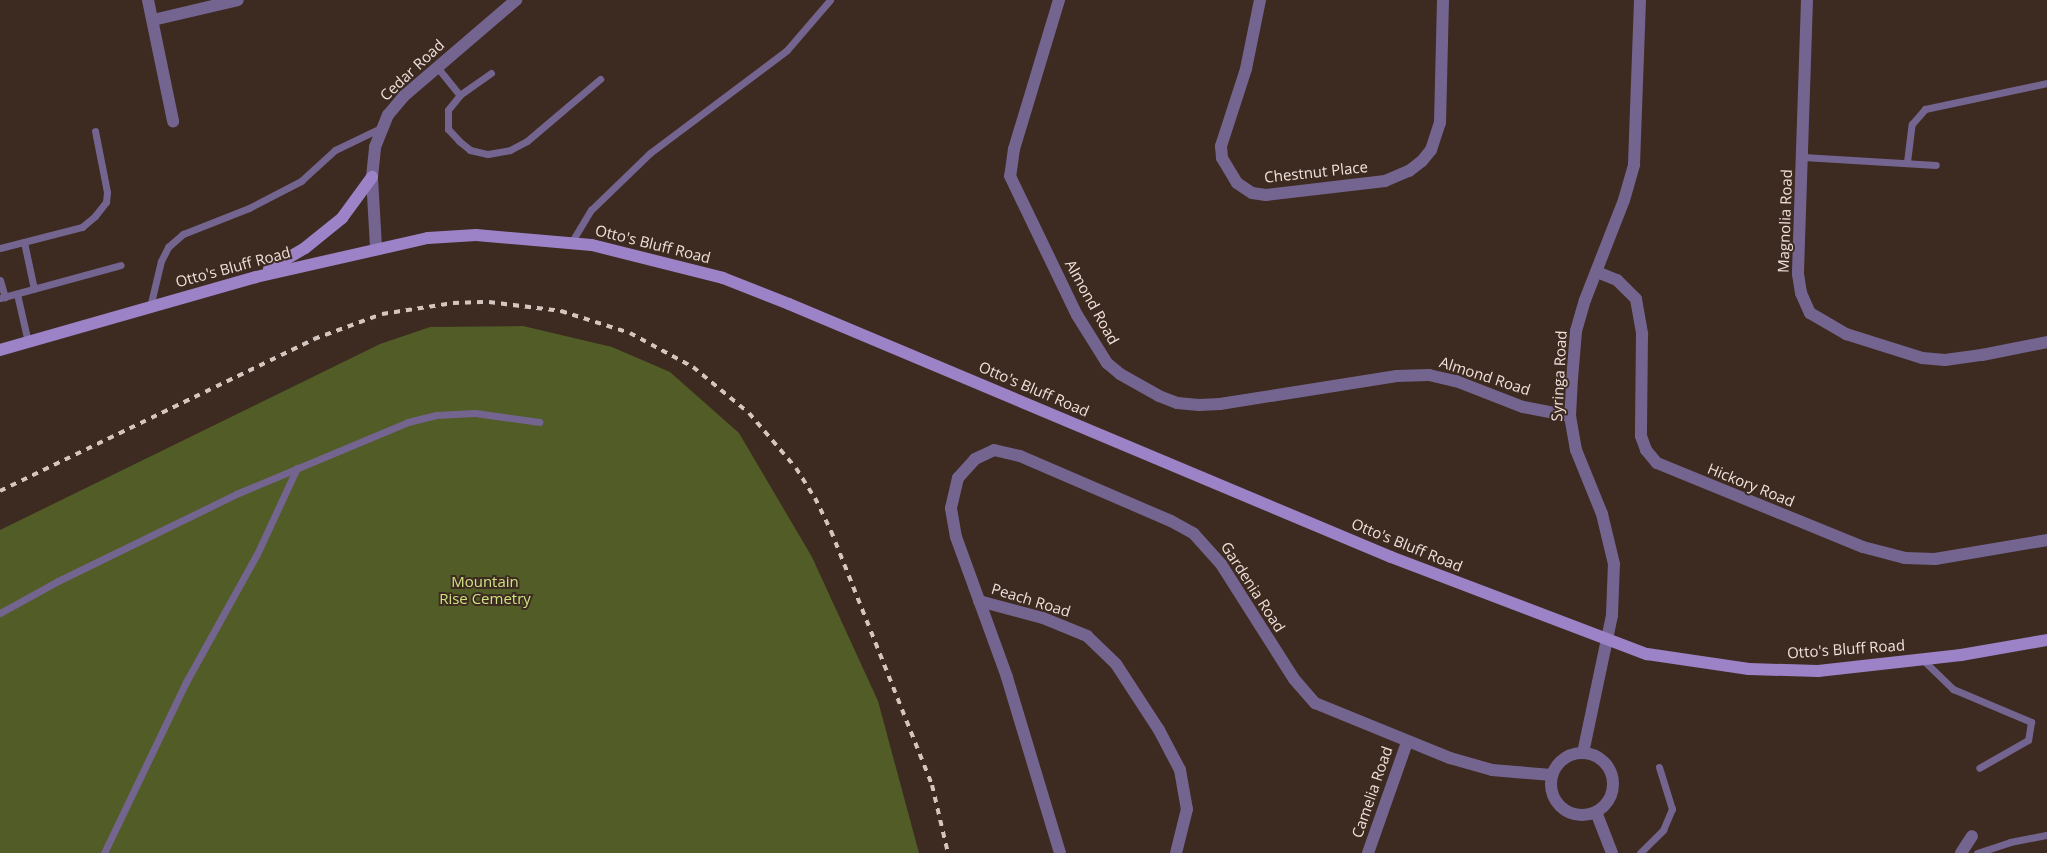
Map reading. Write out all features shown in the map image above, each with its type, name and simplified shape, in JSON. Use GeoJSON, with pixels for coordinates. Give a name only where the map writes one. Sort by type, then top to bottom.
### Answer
{"type":"FeatureCollection","features":[{"type":"Feature","properties":{"kind":"main road"},"geometry":{"type":"LineString","coordinates":[[256,277],[321,236],[342,218],[372,177]]}},
{"type":"Feature","properties":{"kind":"main road","name":"Otto's Bluff Road"},"geometry":{"type":"LineString","coordinates":[[0,350],[256,277],[376,247],[428,238],[476,235],[571,243],[723,278],[1391,557],[1647,654],[1749,670],[1818,671],[1923,660],[2047,640]]}},
{"type":"Feature","properties":{"kind":"street"},"geometry":{"type":"LineString","coordinates":[[148,0],[172,121]]}},
{"type":"Feature","properties":{"kind":"street"},"geometry":{"type":"LineString","coordinates":[[153,20],[238,0]]}},
{"type":"Feature","properties":{"kind":"street","name":"Almond Road"},"geometry":{"type":"LineString","coordinates":[[1059,0],[1014,149],[1010,176],[1077,314],[1107,363],[1120,374],[1159,396],[1177,403],[1198,405],[1220,404],[1398,376],[1429,375],[1456,381],[1523,407],[1570,416]]}},
{"type":"Feature","properties":{"kind":"street","name":"Chestnut Place"},"geometry":{"type":"LineString","coordinates":[[1260,0],[1246,69],[1221,146],[1222,158],[1237,183],[1252,193],[1266,195],[1384,181],[1409,171],[1422,162],[1431,150],[1440,123],[1443,0]]}},
{"type":"Feature","properties":{"kind":"street","name":"Syringa Road"},"geometry":{"type":"LineString","coordinates":[[1584,753],[1612,616],[1614,564],[1604,521],[1576,450],[1570,416],[1576,332],[1634,164],[1640,0]]}},
{"type":"Feature","properties":{"kind":"street","name":"Magnolia Road"},"geometry":{"type":"LineString","coordinates":[[1807,0],[1798,274],[1805,304],[1820,322],[1846,334],[1922,358],[1973,356],[2047,342]]}},
{"type":"Feature","properties":{"kind":"street","name":"Cedar Road"},"geometry":{"type":"LineString","coordinates":[[376,247],[372,177],[381,128],[404,96],[507,2]]}},
{"type":"Feature","properties":{"kind":"street","name":"Hickory Road"},"geometry":{"type":"LineString","coordinates":[[1597,272],[1617,280],[1636,299],[1642,334],[1641,436],[1646,450],[1657,463],[1864,547],[1905,558],[1935,559],[2047,540]]}},
{"type":"Feature","properties":{"kind":"street","name":"Gardenia Road"},"geometry":{"type":"LineString","coordinates":[[979,601],[956,537],[951,508],[953,490],[958,478],[975,459],[982,454],[1004,450],[1171,520],[1194,534],[1221,564],[1294,679],[1315,703],[1407,742],[1492,770],[1552,775]]}},
{"type":"Feature","properties":{"kind":"street","name":"Peach Road"},"geometry":{"type":"LineString","coordinates":[[979,601],[1012,694],[1060,853]]}},
{"type":"Feature","properties":{"kind":"street","name":"Peach Road"},"geometry":{"type":"LineString","coordinates":[[979,601],[1043,618],[1087,636],[1116,664],[1159,730],[1180,770],[1187,809],[1176,853]]}},
{"type":"Feature","properties":{"kind":"street","name":"Camelia Road"},"geometry":{"type":"LineString","coordinates":[[1368,853],[1407,742]]}},
{"type":"Feature","properties":{"kind":"street"},"geometry":{"type":"LineString","coordinates":[[1584,753],[1602,760],[1612,777],[1610,797],[1596,812],[1582,815],[1566,811],[1553,796],[1552,775],[1562,760],[1584,753]]}},
{"type":"Feature","properties":{"kind":"street"},"geometry":{"type":"LineString","coordinates":[[1596,812],[1612,853]]}},
{"type":"Feature","properties":{"kind":"street"},"geometry":{"type":"LineString","coordinates":[[1961,853],[1972,836]]}},
{"type":"Feature","properties":{"kind":"lane"},"geometry":{"type":"LineString","coordinates":[[571,243],[591,210],[650,154],[787,50],[830,0]]}},
{"type":"Feature","properties":{"kind":"lane"},"geometry":{"type":"LineString","coordinates":[[437,67],[460,94]]}},
{"type":"Feature","properties":{"kind":"lane"},"geometry":{"type":"LineString","coordinates":[[490,74],[460,94],[448,110],[448,129],[470,150],[488,154],[510,150],[527,140],[600,79]]}},
{"type":"Feature","properties":{"kind":"lane"},"geometry":{"type":"LineString","coordinates":[[1908,162],[1912,124],[1925,109],[2047,83]]}},
{"type":"Feature","properties":{"kind":"lane"},"geometry":{"type":"LineString","coordinates":[[150,307],[161,261],[168,247],[182,234],[249,208],[301,181],[335,150],[381,128]]}},
{"type":"Feature","properties":{"kind":"lane"},"geometry":{"type":"LineString","coordinates":[[0,248],[82,227],[106,202],[94,131]]}},
{"type":"Feature","properties":{"kind":"lane"},"geometry":{"type":"LineString","coordinates":[[1803,157],[1936,165]]}},
{"type":"Feature","properties":{"kind":"lane"},"geometry":{"type":"LineString","coordinates":[[24,242],[34,289]]}},
{"type":"Feature","properties":{"kind":"lane"},"geometry":{"type":"LineString","coordinates":[[0,280],[2,298],[121,265]]}},
{"type":"Feature","properties":{"kind":"lane"},"geometry":{"type":"LineString","coordinates":[[17,294],[28,342]]}},
{"type":"Feature","properties":{"kind":"lane"},"geometry":{"type":"LineString","coordinates":[[0,613],[139,540],[297,468],[408,422],[436,414],[475,412],[539,422]]}},
{"type":"Feature","properties":{"kind":"lane"},"geometry":{"type":"LineString","coordinates":[[104,853],[186,682],[257,554],[297,468]]}},
{"type":"Feature","properties":{"kind":"lane"},"geometry":{"type":"LineString","coordinates":[[1923,660],[1953,688],[2031,722],[2028,740],[1979,768]]}},
{"type":"Feature","properties":{"kind":"lane"},"geometry":{"type":"LineString","coordinates":[[1640,853],[1662,830],[1672,809],[1659,767]]}},
{"type":"Feature","properties":{"kind":"lane"},"geometry":{"type":"LineString","coordinates":[[1976,853],[2010,842],[2047,835]]}},
{"type":"Feature","properties":{"kind":"green space","name":"Mountain Rise Cemetry"},"geometry":{"type":"Polygon","coordinates":[[[523,326],[612,347],[670,372],[739,433],[812,557],[878,701],[919,853],[0,853],[0,530],[380,344],[430,327],[523,326]]]}},
{"type":"Feature","properties":{"kind":"railway"},"geometry":{"type":"LineString","coordinates":[[0,491],[314,339],[382,314],[453,303],[489,302],[561,311],[630,333],[693,367],[749,413],[796,468],[815,498],[831,531],[932,785],[948,853]]}}]}
